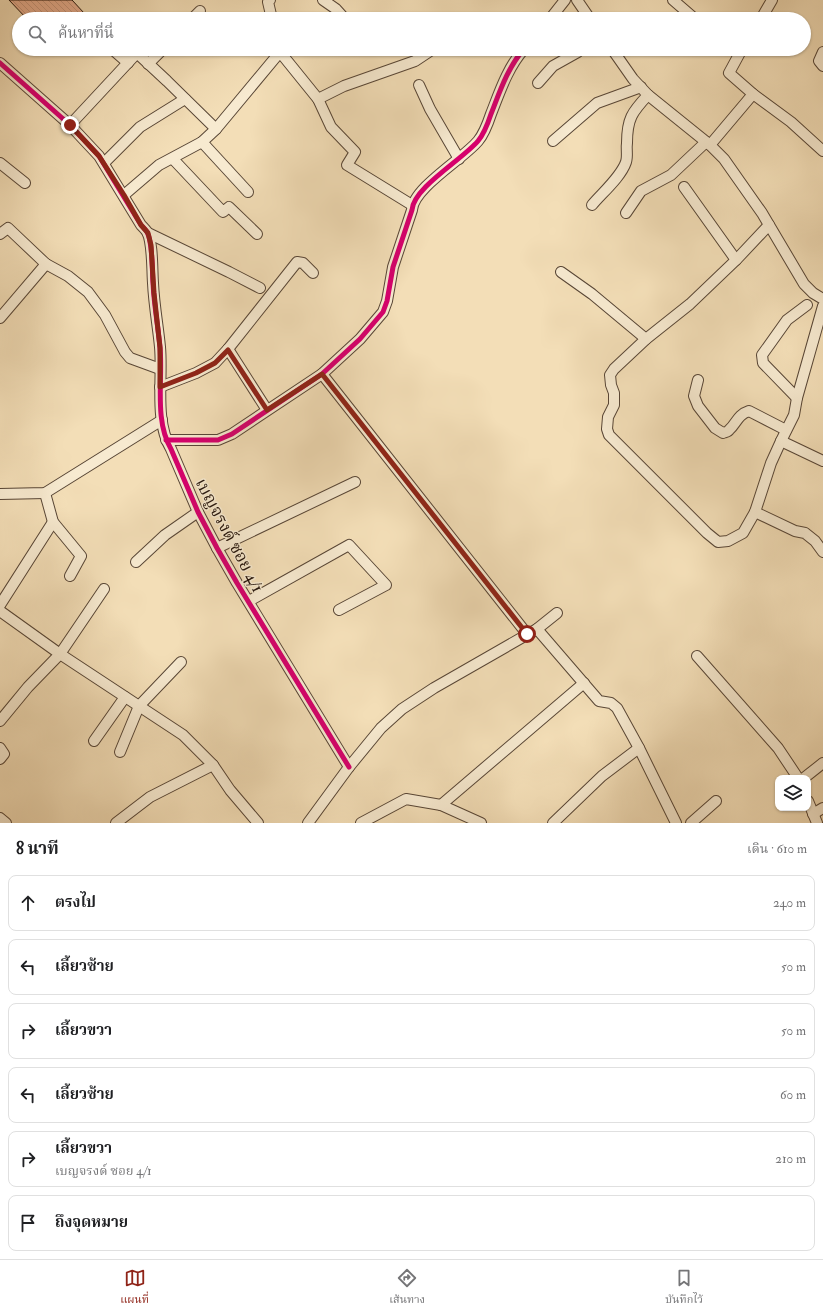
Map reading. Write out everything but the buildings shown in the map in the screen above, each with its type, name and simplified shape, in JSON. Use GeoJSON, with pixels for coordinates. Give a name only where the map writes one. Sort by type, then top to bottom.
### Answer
{"type":"FeatureCollection","features":[{"type":"Feature","properties":{"kind":"street"},"geometry":{"type":"LineString","coordinates":[[270,0],[268,2],[270,12]]}},
{"type":"Feature","properties":{"kind":"street"},"geometry":{"type":"LineString","coordinates":[[323,0],[339,12]]}},
{"type":"Feature","properties":{"kind":"street"},"geometry":{"type":"LineString","coordinates":[[556,12],[565,0]]}},
{"type":"Feature","properties":{"kind":"street"},"geometry":{"type":"LineString","coordinates":[[576,0],[585,12]]}},
{"type":"Feature","properties":{"kind":"street"},"geometry":{"type":"LineString","coordinates":[[673,0],[687,12]]}},
{"type":"Feature","properties":{"kind":"street"},"geometry":{"type":"LineString","coordinates":[[765,12],[772,0]]}},
{"type":"Feature","properties":{"kind":"street"},"geometry":{"type":"LineString","coordinates":[[823,52],[819,61],[823,66]]}},
{"type":"Feature","properties":{"kind":"street"},"geometry":{"type":"LineString","coordinates":[[120,56],[128,63]]}},
{"type":"Feature","properties":{"kind":"street"},"geometry":{"type":"LineString","coordinates":[[70,125],[135,56]]}},
{"type":"Feature","properties":{"kind":"street"},"geometry":{"type":"LineString","coordinates":[[139,56],[216,129]]}},
{"type":"Feature","properties":{"kind":"street"},"geometry":{"type":"LineString","coordinates":[[148,64],[156,56]]}},
{"type":"Feature","properties":{"kind":"street"},"geometry":{"type":"LineString","coordinates":[[124,195],[159,165],[173,159],[202,142],[216,129],[276,56]]}},
{"type":"Feature","properties":{"kind":"street"},"geometry":{"type":"LineString","coordinates":[[284,56],[318,99],[332,127],[355,152],[346,165],[412,205]]}},
{"type":"Feature","properties":{"kind":"street"},"geometry":{"type":"LineString","coordinates":[[318,99],[344,86],[415,60],[422,56]]}},
{"type":"Feature","properties":{"kind":"street"},"geometry":{"type":"LineString","coordinates":[[166,440],[218,440],[232,434],[322,374],[360,339],[383,312],[387,301],[393,267],[412,210],[412,205],[424,188],[459,160],[479,140],[488,123],[507,74],[518,56]]}},
{"type":"Feature","properties":{"kind":"street"},"geometry":{"type":"LineString","coordinates":[[538,83],[553,66],[571,56]]}},
{"type":"Feature","properties":{"kind":"street"},"geometry":{"type":"LineString","coordinates":[[617,56],[640,87],[648,95],[724,159],[769,225],[804,284],[813,293],[823,299]]}},
{"type":"Feature","properties":{"kind":"street"},"geometry":{"type":"LineString","coordinates":[[737,56],[729,73],[753,94],[791,122],[823,151]]}},
{"type":"Feature","properties":{"kind":"street","name":"เบญจรงด์ ซอย 4/1"},"geometry":{"type":"LineString","coordinates":[[0,63],[70,125],[99,156],[141,225],[148,233],[151,245],[160,348],[162,420],[166,440],[198,512],[217,548],[350,767]]}},
{"type":"Feature","properties":{"kind":"street"},"geometry":{"type":"LineString","coordinates":[[419,85],[430,109],[459,160]]}},
{"type":"Feature","properties":{"kind":"street"},"geometry":{"type":"LineString","coordinates":[[553,141],[597,103],[640,87]]}},
{"type":"Feature","properties":{"kind":"street"},"geometry":{"type":"LineString","coordinates":[[626,213],[641,191],[671,175],[708,144],[753,94]]}},
{"type":"Feature","properties":{"kind":"street"},"geometry":{"type":"LineString","coordinates":[[592,205],[616,178],[626,162],[628,128],[632,113],[648,95]]}},
{"type":"Feature","properties":{"kind":"street"},"geometry":{"type":"LineString","coordinates":[[104,163],[140,126],[185,99]]}},
{"type":"Feature","properties":{"kind":"street"},"geometry":{"type":"LineString","coordinates":[[202,142],[248,192]]}},
{"type":"Feature","properties":{"kind":"street"},"geometry":{"type":"LineString","coordinates":[[173,159],[223,212],[229,207],[257,234]]}},
{"type":"Feature","properties":{"kind":"street"},"geometry":{"type":"LineString","coordinates":[[0,163],[25,183]]}},
{"type":"Feature","properties":{"kind":"street"},"geometry":{"type":"LineString","coordinates":[[684,187],[736,260]]}},
{"type":"Feature","properties":{"kind":"street"},"geometry":{"type":"LineString","coordinates":[[769,225],[736,260],[690,304],[646,339],[614,369],[610,375],[614,393],[614,405],[608,417],[607,429],[609,435],[706,533],[718,542],[728,541],[743,533],[755,512],[771,463],[794,415],[797,398],[823,306]]}},
{"type":"Feature","properties":{"kind":"street"},"geometry":{"type":"LineString","coordinates":[[0,234],[8,228],[46,264],[68,276],[88,292],[105,315],[125,352],[130,358],[160,369]]}},
{"type":"Feature","properties":{"kind":"street"},"geometry":{"type":"LineString","coordinates":[[148,233],[260,288]]}},
{"type":"Feature","properties":{"kind":"street"},"geometry":{"type":"LineString","coordinates":[[160,387],[202,370],[215,363],[228,350],[297,262],[303,263],[313,273]]}},
{"type":"Feature","properties":{"kind":"street"},"geometry":{"type":"LineString","coordinates":[[0,318],[46,264]]}},
{"type":"Feature","properties":{"kind":"street"},"geometry":{"type":"LineString","coordinates":[[560,272],[592,294],[646,339]]}},
{"type":"Feature","properties":{"kind":"street"},"geometry":{"type":"LineString","coordinates":[[797,398],[763,363],[762,355],[787,320],[807,305]]}},
{"type":"Feature","properties":{"kind":"street"},"geometry":{"type":"LineString","coordinates":[[228,350],[267,410]]}},
{"type":"Feature","properties":{"kind":"street"},"geometry":{"type":"LineString","coordinates":[[322,374],[527,634]]}},
{"type":"Feature","properties":{"kind":"street"},"geometry":{"type":"LineString","coordinates":[[698,380],[694,396],[698,406],[715,428],[723,433],[729,430],[743,413],[749,411],[786,430]]}},
{"type":"Feature","properties":{"kind":"street"},"geometry":{"type":"LineString","coordinates":[[0,494],[45,493],[162,420]]}},
{"type":"Feature","properties":{"kind":"street"},"geometry":{"type":"LineString","coordinates":[[781,441],[823,461]]}},
{"type":"Feature","properties":{"kind":"street"},"geometry":{"type":"LineString","coordinates":[[217,548],[355,482]]}},
{"type":"Feature","properties":{"kind":"street"},"geometry":{"type":"LineString","coordinates":[[45,493],[53,522],[81,556],[70,576]]}},
{"type":"Feature","properties":{"kind":"street"},"geometry":{"type":"LineString","coordinates":[[136,562],[165,535],[198,512]]}},
{"type":"Feature","properties":{"kind":"street"},"geometry":{"type":"LineString","coordinates":[[755,512],[795,531],[804,533],[815,541],[823,552]]}},
{"type":"Feature","properties":{"kind":"street"},"geometry":{"type":"LineString","coordinates":[[0,605],[53,522]]}},
{"type":"Feature","properties":{"kind":"street"},"geometry":{"type":"LineString","coordinates":[[249,601],[349,545],[386,585],[339,610]]}},
{"type":"Feature","properties":{"kind":"street"},"geometry":{"type":"LineString","coordinates":[[0,721],[28,687],[60,654],[104,589]]}},
{"type":"Feature","properties":{"kind":"street"},"geometry":{"type":"LineString","coordinates":[[0,611],[60,654],[183,735],[213,765],[230,790],[258,823]]}},
{"type":"Feature","properties":{"kind":"street"},"geometry":{"type":"LineString","coordinates":[[308,823],[381,728],[402,709],[434,688],[538,629],[557,613]]}},
{"type":"Feature","properties":{"kind":"street"},"geometry":{"type":"LineString","coordinates":[[538,629],[599,701],[611,703],[617,708],[639,748],[676,823]]}},
{"type":"Feature","properties":{"kind":"street"},"geometry":{"type":"LineString","coordinates":[[697,656],[778,748],[796,775]]}},
{"type":"Feature","properties":{"kind":"street"},"geometry":{"type":"LineString","coordinates":[[120,752],[139,706],[181,662]]}},
{"type":"Feature","properties":{"kind":"street"},"geometry":{"type":"LineString","coordinates":[[441,805],[584,683]]}},
{"type":"Feature","properties":{"kind":"street"},"geometry":{"type":"LineString","coordinates":[[94,741],[126,697]]}},
{"type":"Feature","properties":{"kind":"street"},"geometry":{"type":"LineString","coordinates":[[0,748],[4,754],[0,759]]}},
{"type":"Feature","properties":{"kind":"street"},"geometry":{"type":"LineString","coordinates":[[553,823],[602,776],[639,748]]}},
{"type":"Feature","properties":{"kind":"street"},"geometry":{"type":"LineString","coordinates":[[808,775],[823,763]]}},
{"type":"Feature","properties":{"kind":"street"},"geometry":{"type":"LineString","coordinates":[[116,823],[150,797],[213,765]]}},
{"type":"Feature","properties":{"kind":"street"},"geometry":{"type":"LineString","coordinates":[[361,823],[406,799],[441,805],[481,823]]}},
{"type":"Feature","properties":{"kind":"street"},"geometry":{"type":"LineString","coordinates":[[691,823],[716,801]]}},
{"type":"Feature","properties":{"kind":"street"},"geometry":{"type":"LineString","coordinates":[[811,808],[815,818],[823,808]]}},
{"type":"Feature","properties":{"kind":"street"},"geometry":{"type":"LineString","coordinates":[[0,818],[6,823]]}},
{"type":"Feature","properties":{"kind":"cycle path"},"geometry":{"type":"LineString","coordinates":[[166,440],[218,440],[232,434],[322,374],[360,339],[383,312],[387,301],[393,267],[415,201],[429,183],[478,141],[486,128],[501,88],[518,56]]}},
{"type":"Feature","properties":{"kind":"cycle path"},"geometry":{"type":"LineString","coordinates":[[0,63],[70,125],[99,156],[141,225],[147,232],[151,249],[161,359],[161,412],[166,438],[198,512],[217,548],[349,767]]}},
{"type":"Feature","properties":{"kind":"route"},"geometry":{"type":"LineString","coordinates":[[70,125],[99,156],[141,225],[148,233],[151,245],[160,348],[160,387],[196,373],[215,363],[228,350],[267,410],[322,374],[527,634]]}}]}
